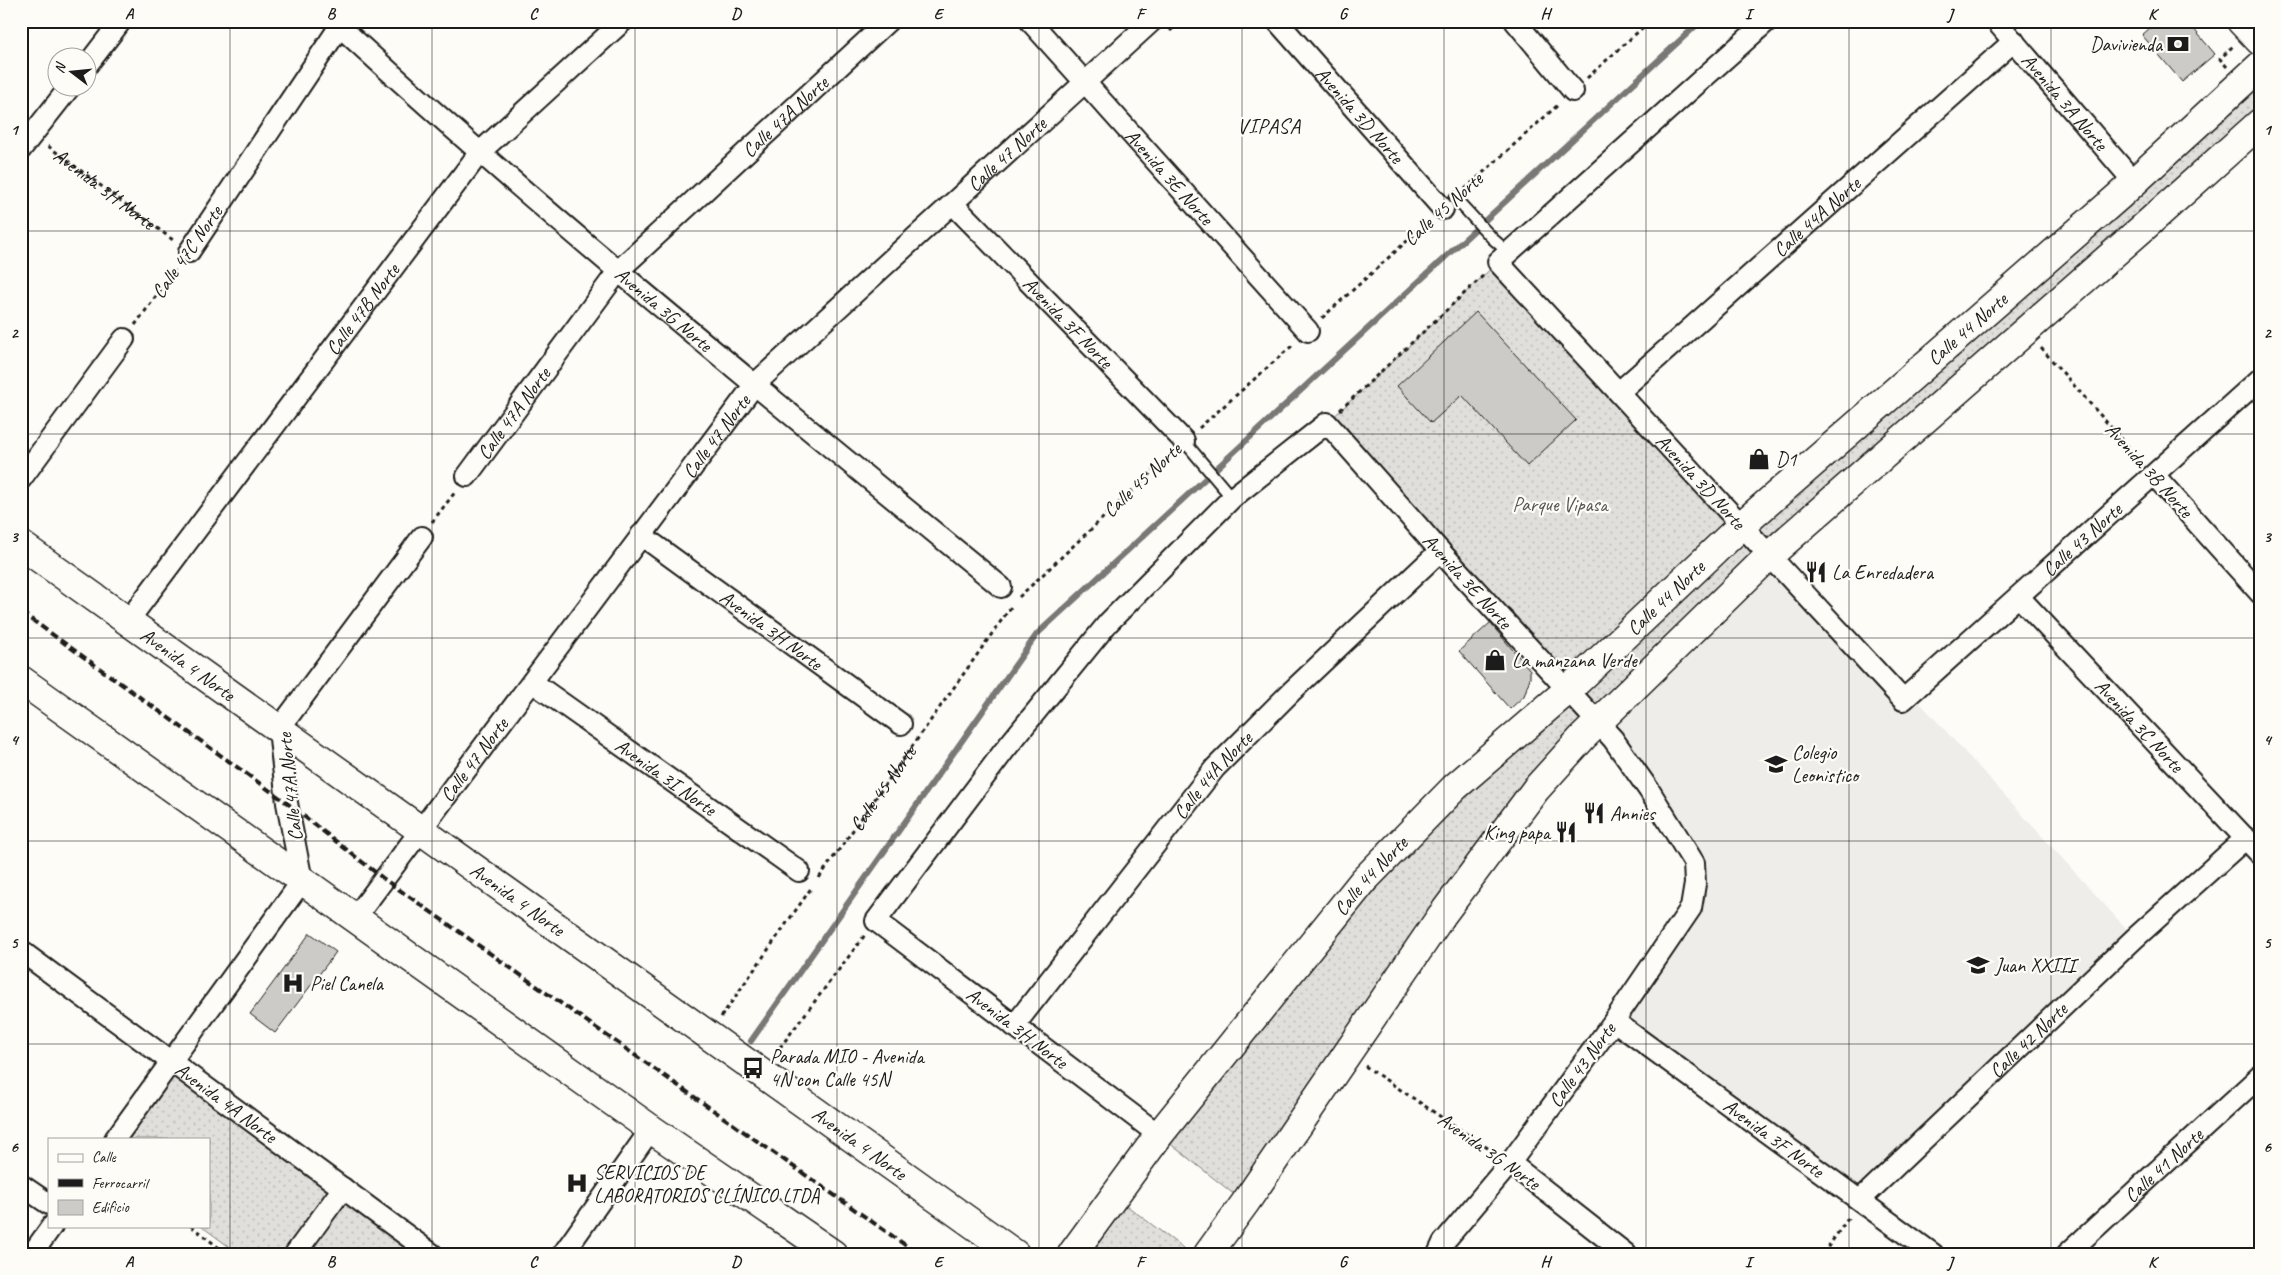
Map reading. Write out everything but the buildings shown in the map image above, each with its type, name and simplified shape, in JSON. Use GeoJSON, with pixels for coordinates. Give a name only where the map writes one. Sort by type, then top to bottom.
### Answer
{"type":"FeatureCollection","features":[{"type":"Feature","properties":{"kind":"main road"},"geometry":{"type":"LineString","coordinates":[[2241,21],[2260,41]]}},
{"type":"Feature","properties":{"kind":"main road","name":"Calle 44 Norte"},"geometry":{"type":"LineString","coordinates":[[1072,1254],[1159,1135],[1364,880],[1455,787],[1568,690],[1742,525],[2134,182],[2260,66]]}},
{"type":"Feature","properties":{"kind":"main road","name":"Calle 44 Norte"},"geometry":{"type":"LineString","coordinates":[[1208,1254],[1442,914],[1530,797],[1597,722],[1770,555],[2260,123]]}},
{"type":"Feature","properties":{"kind":"main road","name":"Avenida 4 Norte"},"geometry":{"type":"LineString","coordinates":[[21,545],[1016,1254]]}},
{"type":"Feature","properties":{"kind":"main road"},"geometry":{"type":"LineString","coordinates":[[21,680],[651,1129],[831,1253]]}},
{"type":"Feature","properties":{"kind":"street"},"geometry":{"type":"LineString","coordinates":[[98,51],[121,21]]}},
{"type":"Feature","properties":{"kind":"street","name":"Calle 47B Norte"},"geometry":{"type":"LineString","coordinates":[[128,621],[480,152],[623,21]]}},
{"type":"Feature","properties":{"kind":"street","name":"Calle 47A Norte"},"geometry":{"type":"LineString","coordinates":[[467,476],[619,270],[888,21]]}},
{"type":"Feature","properties":{"kind":"street","name":"Avenida 3E Norte"},"geometry":{"type":"LineString","coordinates":[[1030,21],[1308,331]]}},
{"type":"Feature","properties":{"kind":"street","name":"Calle 47 Norte"},"geometry":{"type":"LineString","coordinates":[[355,918],[755,384],[1152,21]]}},
{"type":"Feature","properties":{"kind":"street","name":"Avenida 3D Norte"},"geometry":{"type":"LineString","coordinates":[[1277,21],[1449,204]]}},
{"type":"Feature","properties":{"kind":"street"},"geometry":{"type":"LineString","coordinates":[[1515,21],[1573,90]]}},
{"type":"Feature","properties":{"kind":"street"},"geometry":{"type":"LineString","coordinates":[[1503,257],[1767,21]]}},
{"type":"Feature","properties":{"kind":"street","name":"Avenida 3A Norte"},"geometry":{"type":"LineString","coordinates":[[1996,21],[2134,182]]}},
{"type":"Feature","properties":{"kind":"street","name":"Avenida 3G Norte"},"geometry":{"type":"LineString","coordinates":[[340,23],[480,152],[755,384],[1001,587]]}},
{"type":"Feature","properties":{"kind":"street","name":"Calle 47C Norte"},"geometry":{"type":"LineString","coordinates":[[189,252],[340,23]]}},
{"type":"Feature","properties":{"kind":"street","name":"Calle 44A Norte"},"geometry":{"type":"LineString","coordinates":[[1619,392],[2014,40]]}},
{"type":"Feature","properties":{"kind":"street"},"geometry":{"type":"LineString","coordinates":[[27,142],[61,98]]}},
{"type":"Feature","properties":{"kind":"street","name":"Avenida 3F Norte"},"geometry":{"type":"LineString","coordinates":[[953,204],[1189,446]]}},
{"type":"Feature","properties":{"kind":"street","name":"Avenida 3D Norte"},"geometry":{"type":"LineString","coordinates":[[1503,257],[1619,392],[1903,700]]}},
{"type":"Feature","properties":{"kind":"street"},"geometry":{"type":"LineString","coordinates":[[21,479],[124,339]]}},
{"type":"Feature","properties":{"kind":"street","name":"Calle 43 Norte"},"geometry":{"type":"LineString","coordinates":[[1903,700],[2260,378]]}},
{"type":"Feature","properties":{"kind":"street"},"geometry":{"type":"LineString","coordinates":[[876,921],[1004,751],[1108,623],[1232,498],[1327,423]]}},
{"type":"Feature","properties":{"kind":"street","name":"Avenida 3E Norte"},"geometry":{"type":"LineString","coordinates":[[1327,423],[1440,551],[1613,739],[1649,790],[1694,863]]}},
{"type":"Feature","properties":{"kind":"street","name":"Avenida 3B Norte"},"geometry":{"type":"LineString","coordinates":[[2154,475],[2260,593]]}},
{"type":"Feature","properties":{"kind":"street","name":"Avenida 3H Norte"},"geometry":{"type":"LineString","coordinates":[[642,535],[901,724]]}},
{"type":"Feature","properties":{"kind":"street","name":"Calle 47A Norte"},"geometry":{"type":"LineString","coordinates":[[302,881],[287,803],[279,728],[422,537]]}},
{"type":"Feature","properties":{"kind":"street","name":"Calle 44A Norte"},"geometry":{"type":"LineString","coordinates":[[1014,1026],[1215,768],[1292,691],[1440,551]]}},
{"type":"Feature","properties":{"kind":"street","name":"Avenida 3C Norte"},"geometry":{"type":"LineString","coordinates":[[2018,597],[2260,854]]}},
{"type":"Feature","properties":{"kind":"street","name":"Avenida 3I Norte"},"geometry":{"type":"LineString","coordinates":[[532,682],[799,871]]}},
{"type":"Feature","properties":{"kind":"street","name":"Calle 42 Norte"},"geometry":{"type":"LineString","coordinates":[[1860,1200],[2135,938],[2246,838]]}},
{"type":"Feature","properties":{"kind":"street","name":"Calle 43 Norte"},"geometry":{"type":"LineString","coordinates":[[1438,1254],[1443,1243],[1510,1163],[1614,1021],[1691,908],[1695,884],[1694,863]]}},
{"type":"Feature","properties":{"kind":"street"},"geometry":{"type":"LineString","coordinates":[[116,1138],[302,881]]}},
{"type":"Feature","properties":{"kind":"street","name":"Avenida 3H Norte"},"geometry":{"type":"LineString","coordinates":[[876,921],[1159,1135]]}},
{"type":"Feature","properties":{"kind":"street","name":"Avenida 4A Norte"},"geometry":{"type":"LineString","coordinates":[[21,951],[432,1254]]}},
{"type":"Feature","properties":{"kind":"street","name":"Avenida 3F Norte"},"geometry":{"type":"LineString","coordinates":[[1614,1021],[1933,1254]]}},
{"type":"Feature","properties":{"kind":"street","name":"Calle 41 Norte"},"geometry":{"type":"LineString","coordinates":[[2067,1254],[2260,1076]]}},
{"type":"Feature","properties":{"kind":"street"},"geometry":{"type":"LineString","coordinates":[[563,1254],[651,1129]]}},
{"type":"Feature","properties":{"kind":"street","name":"Avenida 3G Norte"},"geometry":{"type":"LineString","coordinates":[[1510,1163],[1626,1254]]}},
{"type":"Feature","properties":{"kind":"street"},"geometry":{"type":"LineString","coordinates":[[21,1185],[48,1203]]}},
{"type":"Feature","properties":{"kind":"street"},"geometry":{"type":"LineString","coordinates":[[295,1254],[342,1188]]}},
{"type":"Feature","properties":{"kind":"street"},"geometry":{"type":"LineString","coordinates":[[32,1254],[51,1228]]}},
{"type":"Feature","properties":{"kind":"lane"},"geometry":{"type":"LineString","coordinates":[[1449,204],[1473,218],[1493,239],[1503,257]]}},
{"type":"Feature","properties":{"kind":"lane"},"geometry":{"type":"LineString","coordinates":[[1189,446],[1232,498]]}},
{"type":"Feature","properties":{"kind":"path","name":"Calle 45 Norte"},"geometry":{"type":"LineString","coordinates":[[819,879],[1014,602],[1189,446],[1308,331],[1650,21]]}},
{"type":"Feature","properties":{"kind":"path","name":"Avenida 3H Norte"},"geometry":{"type":"LineString","coordinates":[[27,142],[189,252]]}},
{"type":"Feature","properties":{"kind":"path","name":"Calle 47C Norte"},"geometry":{"type":"LineString","coordinates":[[124,339],[189,252]]}},
{"type":"Feature","properties":{"kind":"path"},"geometry":{"type":"LineString","coordinates":[[1327,423],[1503,257]]}},
{"type":"Feature","properties":{"kind":"path","name":"Avenida 3B Norte"},"geometry":{"type":"LineString","coordinates":[[2039,346],[2154,475]]}},
{"type":"Feature","properties":{"kind":"path","name":"Calle 47A Norte"},"geometry":{"type":"LineString","coordinates":[[422,537],[467,476]]}},
{"type":"Feature","properties":{"kind":"path"},"geometry":{"type":"LineString","coordinates":[[721,1017],[813,887]]}},
{"type":"Feature","properties":{"kind":"path"},"geometry":{"type":"LineString","coordinates":[[774,1054],[876,921]]}},
{"type":"Feature","properties":{"kind":"path","name":"Avenida 3G Norte"},"geometry":{"type":"LineString","coordinates":[[1347,1054],[1510,1163]]}},
{"type":"Feature","properties":{"kind":"path"},"geometry":{"type":"LineString","coordinates":[[1823,1254],[1860,1200]]}},
{"type":"Feature","properties":{"kind":"path"},"geometry":{"type":"LineString","coordinates":[[194,1228],[227,1254]]}},
{"type":"Feature","properties":{"kind":"shaded area"},"geometry":{"type":"Polygon","coordinates":[[[1770,555],[1903,700],[1911,693],[2135,938],[1860,1200],[1614,1021],[1695,884],[1613,739],[1614,705],[1770,555]]]}},
{"type":"Feature","properties":{"kind":"green space","name":"Parque Vipasa"},"geometry":{"type":"Polygon","coordinates":[[[2260,66],[2260,123],[1614,705],[1245,1203],[1159,1135],[1364,880],[1568,690],[1327,423],[1498,262],[1742,525],[2260,66]]]}},
{"type":"Feature","properties":{"kind":"green space"},"geometry":{"type":"Polygon","coordinates":[[[171,1073],[421,1254],[239,1254],[204,1228],[210,1228],[210,1138],[125,1138],[171,1073]]]}},
{"type":"Feature","properties":{"kind":"green space"},"geometry":{"type":"Polygon","coordinates":[[[1114,1196],[1191,1254],[1072,1254],[1114,1196]]]}},
{"type":"Feature","properties":{"kind":"waterway"},"geometry":{"type":"LineString","coordinates":[[751,1041],[1037,634],[1701,21]]}},
{"type":"Feature","properties":{"kind":"railway"},"geometry":{"type":"LineString","coordinates":[[21,612],[287,803],[384,879],[918,1254]]}},
{"type":"Feature","properties":{"kind":"place","name":"Davivienda"},"geometry":{"type":"Point","coordinates":[2178,44]}},
{"type":"Feature","properties":{"kind":"place","name":"D1"},"geometry":{"type":"Point","coordinates":[1759,459]}},
{"type":"Feature","properties":{"kind":"place","name":"La Enredadera"},"geometry":{"type":"Point","coordinates":[1816,572]}},
{"type":"Feature","properties":{"kind":"place","name":"La manzana Verde"},"geometry":{"type":"Point","coordinates":[1495,660]}},
{"type":"Feature","properties":{"kind":"place","name":"Colegio Leonistico"},"geometry":{"type":"Point","coordinates":[1776,764]}},
{"type":"Feature","properties":{"kind":"place","name":"Annies"},"geometry":{"type":"Point","coordinates":[1594,813]}},
{"type":"Feature","properties":{"kind":"place","name":"King papa"},"geometry":{"type":"Point","coordinates":[1566,832]}},
{"type":"Feature","properties":{"kind":"place","name":"Juan XXIII"},"geometry":{"type":"Point","coordinates":[1978,965]}},
{"type":"Feature","properties":{"kind":"place","name":"Piel Canela"},"geometry":{"type":"Point","coordinates":[293,983]}},
{"type":"Feature","properties":{"kind":"place","name":"Parada MIO - Avenida 4N con Calle 45N"},"geometry":{"type":"Point","coordinates":[753,1068]}},
{"type":"Feature","properties":{"kind":"place","name":"SERVICIOS DE LABORATORIOS CLÍNICO LTDA"},"geometry":{"type":"Point","coordinates":[577,1183]}},
{"type":"Feature","properties":{"kind":"district","name":"VIPASA"},"geometry":{"type":"Point","coordinates":[1269,126]}}]}
